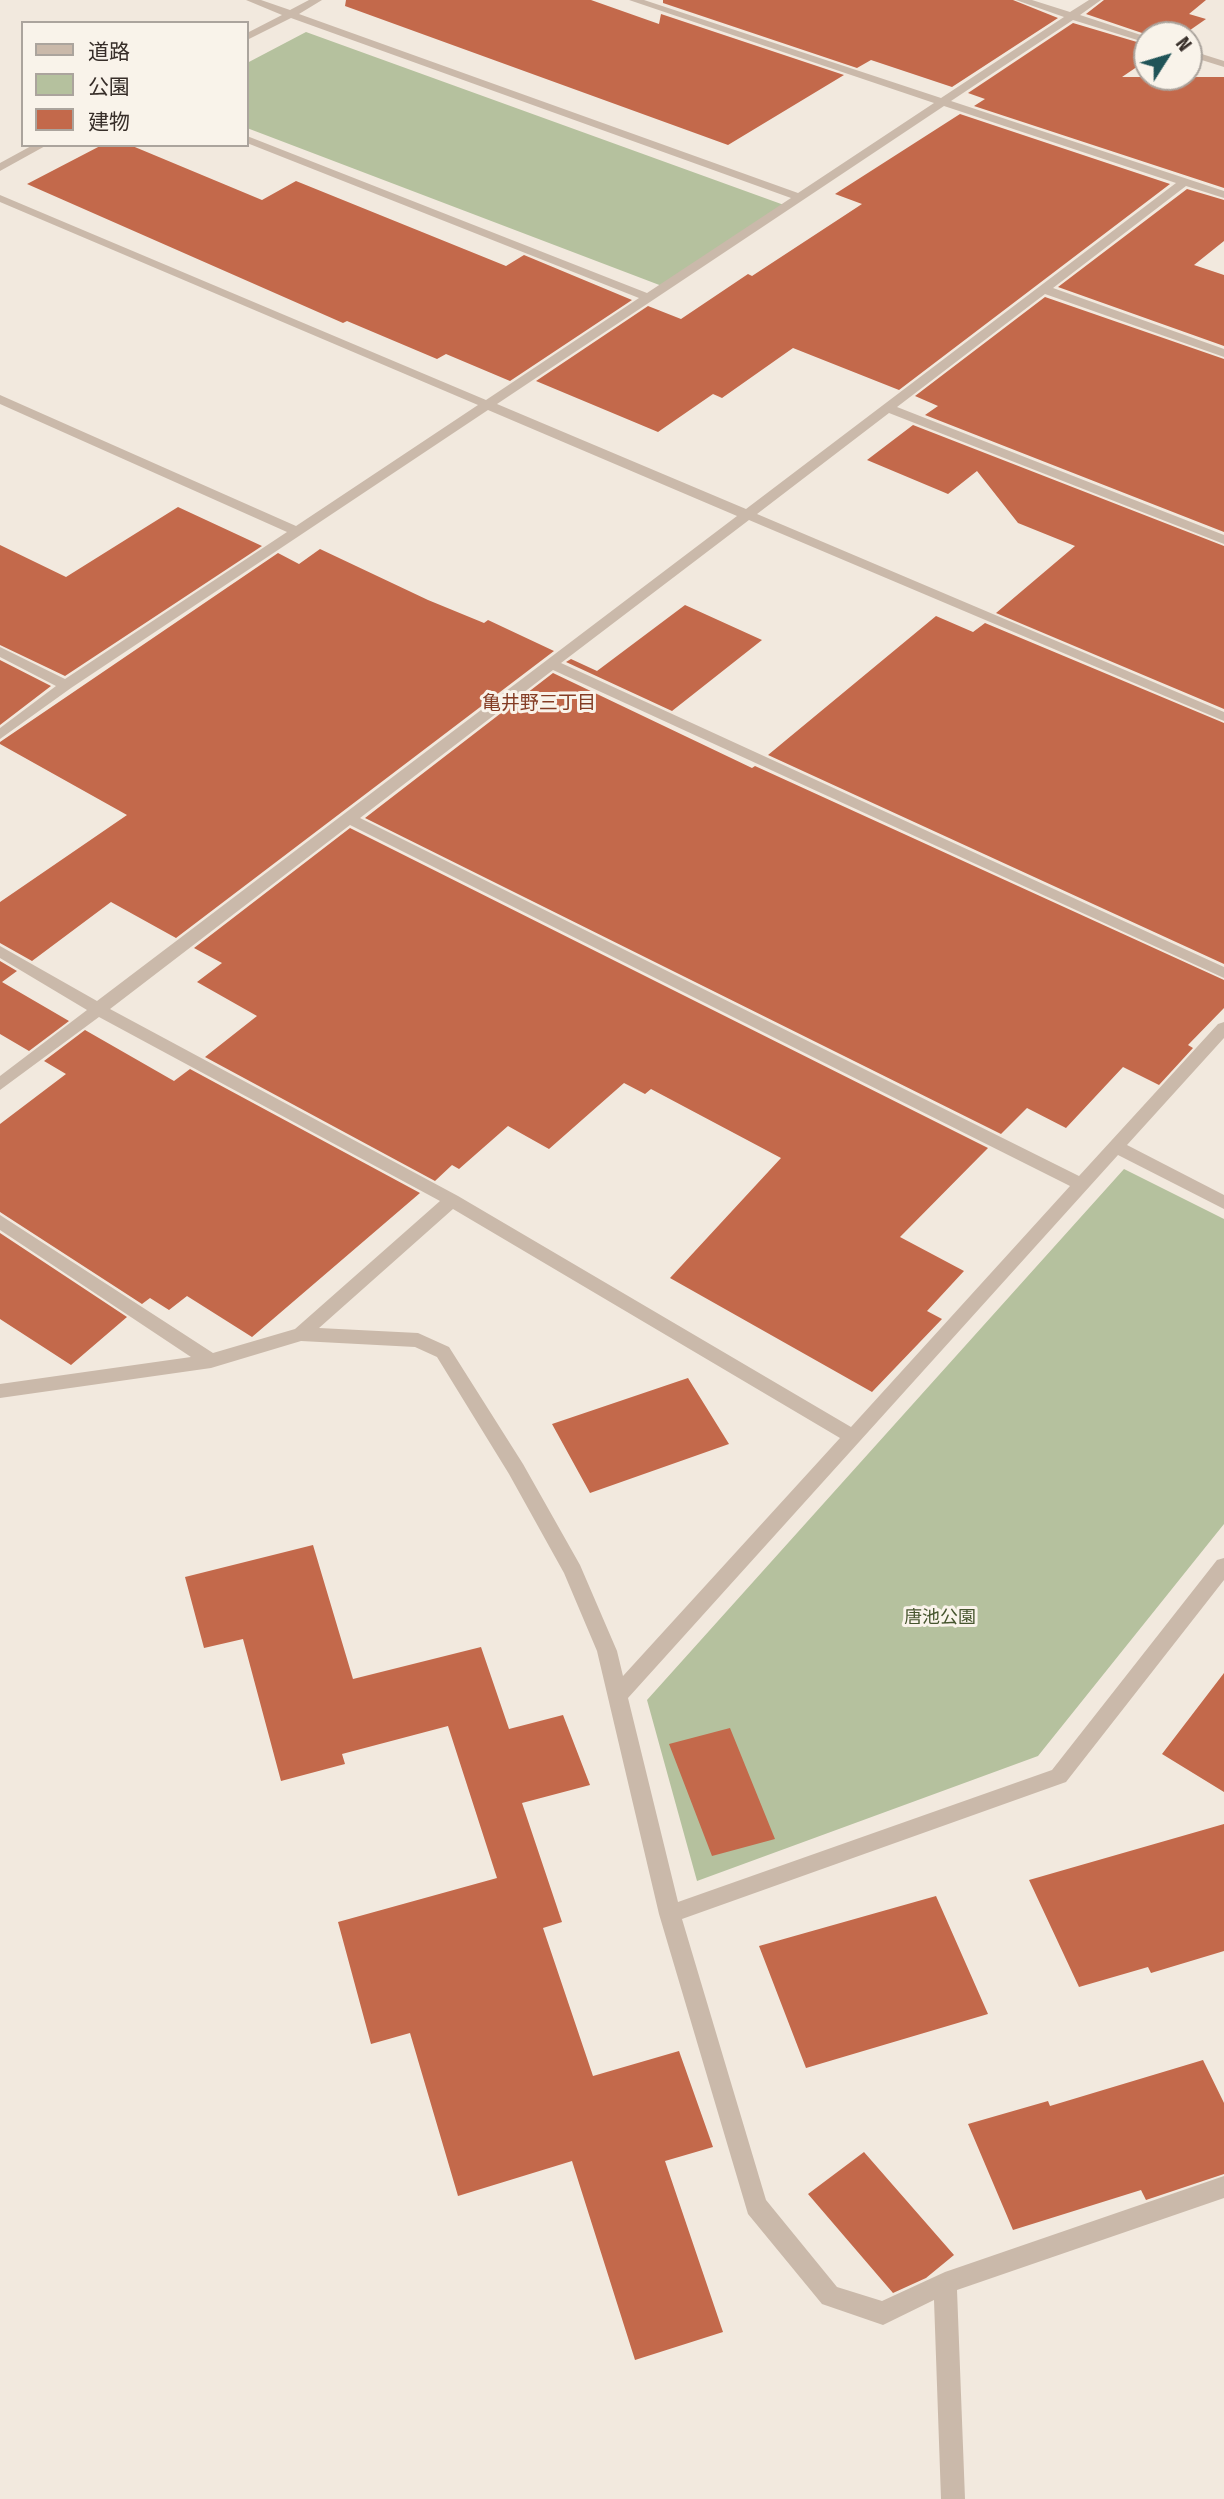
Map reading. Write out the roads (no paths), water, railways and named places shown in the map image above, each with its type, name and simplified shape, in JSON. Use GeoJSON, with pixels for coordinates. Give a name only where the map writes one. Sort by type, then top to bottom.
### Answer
{"type":"FeatureCollection","features":[{"type":"Feature","properties":{"kind":"street"},"geometry":{"type":"LineString","coordinates":[[251,0],[799,197]]}},
{"type":"Feature","properties":{"kind":"street"},"geometry":{"type":"LineString","coordinates":[[248,36],[317,0]]}},
{"type":"Feature","properties":{"kind":"street"},"geometry":{"type":"LineString","coordinates":[[634,0],[1224,195]]}},
{"type":"Feature","properties":{"kind":"street"},"geometry":{"type":"LineString","coordinates":[[1021,0],[1133,36]]}},
{"type":"Feature","properties":{"kind":"street"},"geometry":{"type":"LineString","coordinates":[[0,735],[66,685],[1096,0]]}},
{"type":"Feature","properties":{"kind":"street"},"geometry":{"type":"LineString","coordinates":[[1203,57],[1224,64]]}},
{"type":"Feature","properties":{"kind":"street"},"geometry":{"type":"LineString","coordinates":[[248,139],[649,298]]}},
{"type":"Feature","properties":{"kind":"street"},"geometry":{"type":"LineString","coordinates":[[0,168],[39,147]]}},
{"type":"Feature","properties":{"kind":"street"},"geometry":{"type":"LineString","coordinates":[[0,1084],[1184,182]]}},
{"type":"Feature","properties":{"kind":"street"},"geometry":{"type":"LineString","coordinates":[[0,198],[1224,717]]}},
{"type":"Feature","properties":{"kind":"street"},"geometry":{"type":"LineString","coordinates":[[1044,289],[1224,353]]}},
{"type":"Feature","properties":{"kind":"street"},"geometry":{"type":"LineString","coordinates":[[0,399],[297,531]]}},
{"type":"Feature","properties":{"kind":"street"},"geometry":{"type":"LineString","coordinates":[[887,408],[1224,540]]}},
{"type":"Feature","properties":{"kind":"street"},"geometry":{"type":"LineString","coordinates":[[0,651],[66,685]]}},
{"type":"Feature","properties":{"kind":"street"},"geometry":{"type":"LineString","coordinates":[[551,664],[1224,973]]}},
{"type":"Feature","properties":{"kind":"street"},"geometry":{"type":"LineString","coordinates":[[348,818],[1082,1185]]}},
{"type":"Feature","properties":{"kind":"street"},"geometry":{"type":"LineString","coordinates":[[0,951],[98,1009],[452,1200],[853,1437]]}},
{"type":"Feature","properties":{"kind":"street"},"geometry":{"type":"LineString","coordinates":[[619,1694],[1224,1028]]}},
{"type":"Feature","properties":{"kind":"street"},"geometry":{"type":"LineString","coordinates":[[1116,1147],[1224,1203]]}},
{"type":"Feature","properties":{"kind":"street"},"geometry":{"type":"LineString","coordinates":[[301,1334],[452,1200]]}},
{"type":"Feature","properties":{"kind":"street"},"geometry":{"type":"LineString","coordinates":[[0,1221],[211,1361]]}},
{"type":"Feature","properties":{"kind":"street"},"geometry":{"type":"LineString","coordinates":[[0,1391],[211,1361],[301,1334],[418,1340],[443,1352],[516,1469],[573,1571],[607,1651],[670,1914],[756,2206],[830,2296],[883,2313],[945,2283],[1224,2187]]}},
{"type":"Feature","properties":{"kind":"street"},"geometry":{"type":"LineString","coordinates":[[670,1914],[1059,1776],[1224,1566]]}},
{"type":"Feature","properties":{"kind":"street"},"geometry":{"type":"LineString","coordinates":[[945,2283],[953,2499]]}},
{"type":"Feature","properties":{"kind":"district","name":"亀井野三丁目"},"geometry":{"type":"Point","coordinates":[539,704]}},
{"type":"Feature","properties":{"kind":"park label","name":"唐池公園"},"geometry":{"type":"Point","coordinates":[940,1618]}}]}
